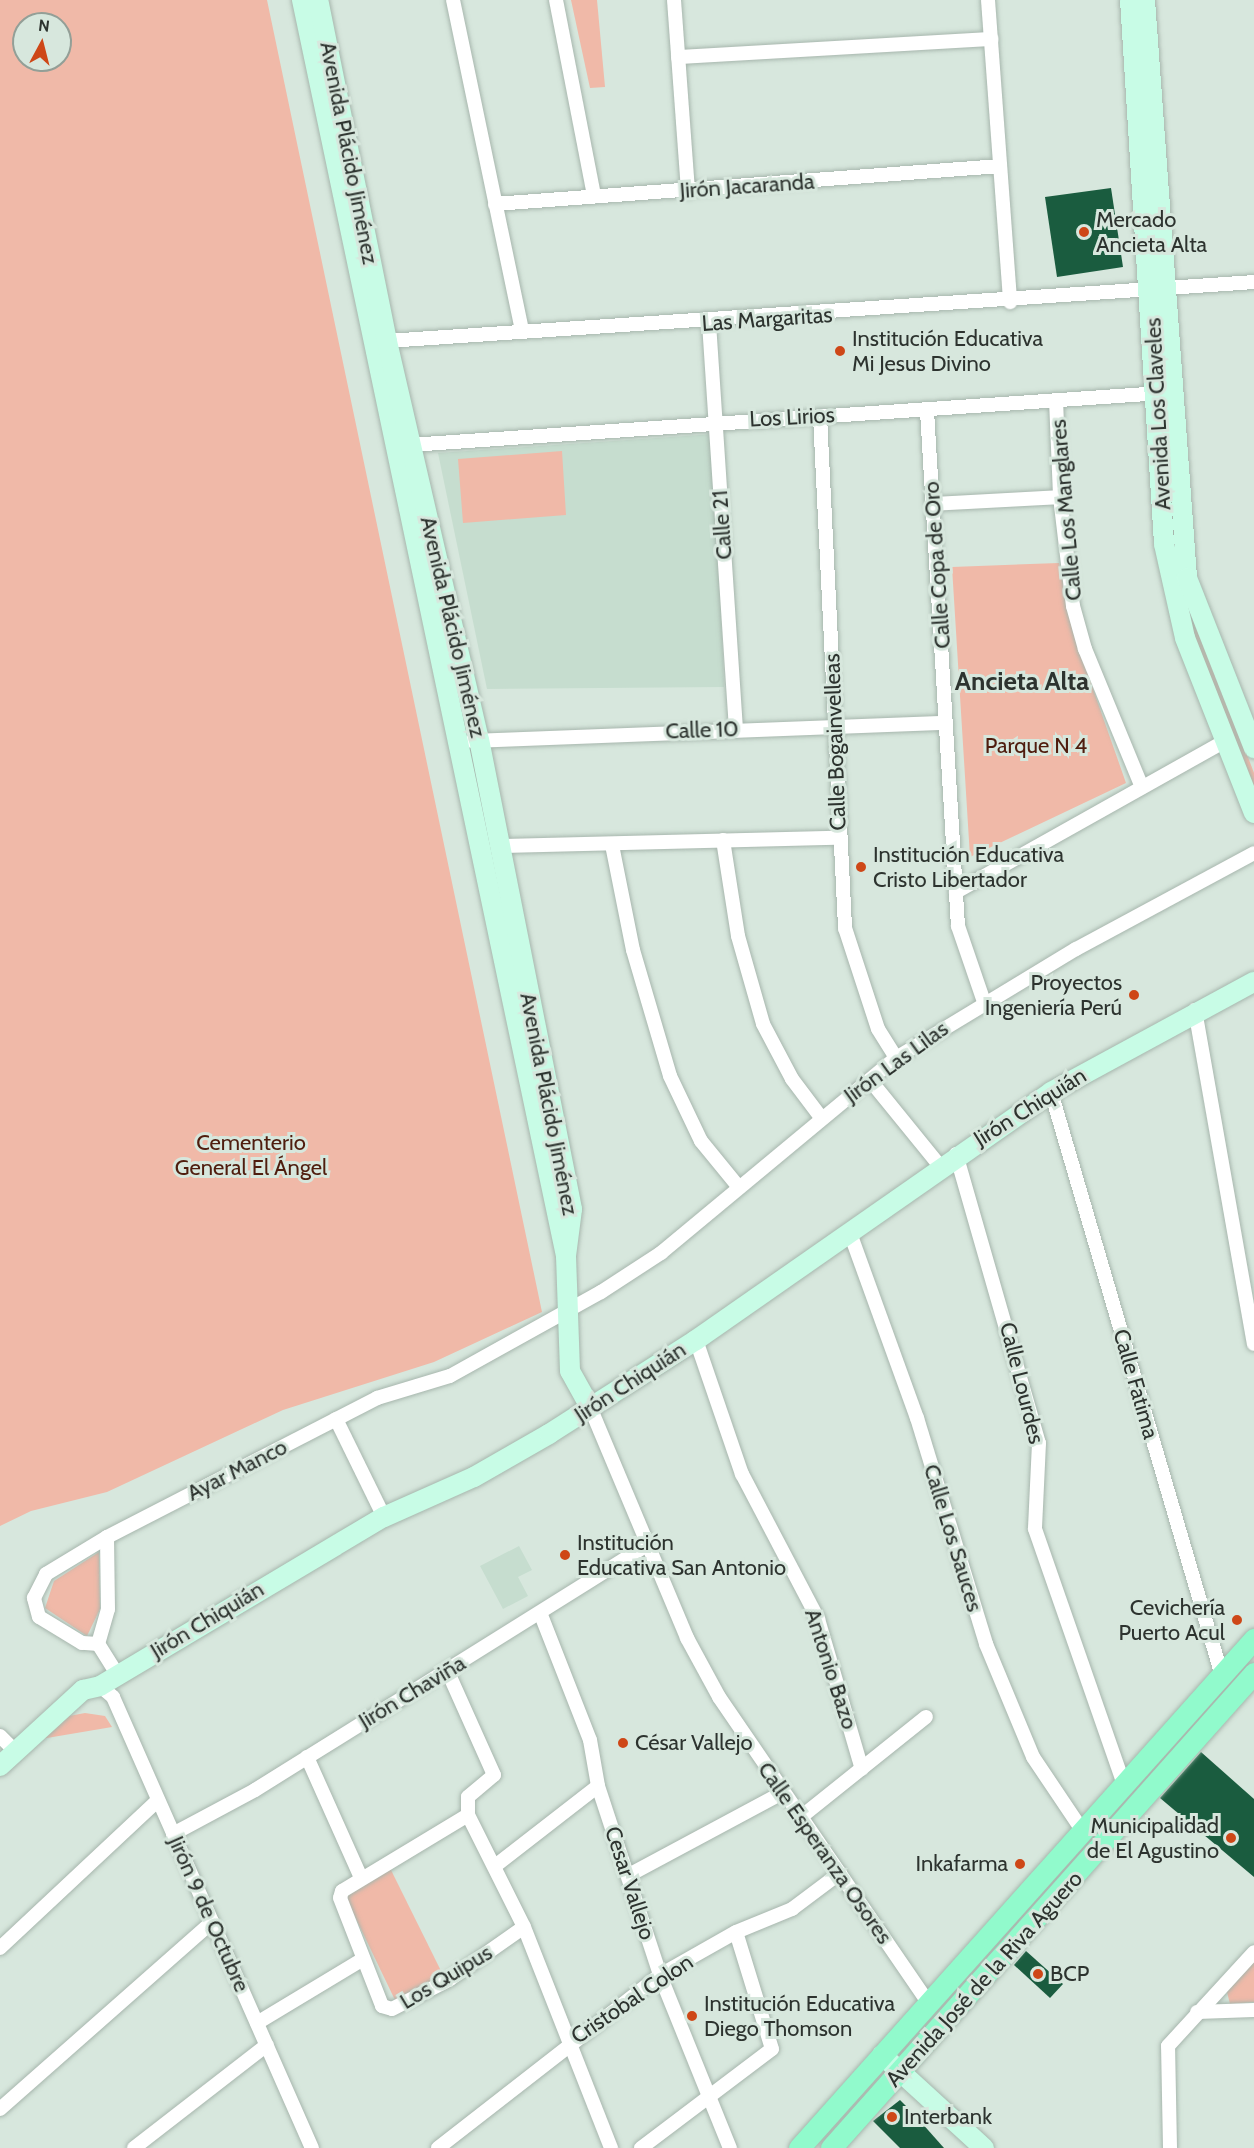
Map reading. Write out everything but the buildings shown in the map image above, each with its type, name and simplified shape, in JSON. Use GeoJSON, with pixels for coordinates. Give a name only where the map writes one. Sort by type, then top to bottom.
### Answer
{"type":"FeatureCollection","features":[{"type":"Feature","properties":{"kind":"main road","name":"Avenida José de la Riva Aguero"},"geometry":{"type":"LineString","coordinates":[[799,2148],[929,2004],[1123,1782],[1254,1639]]}},
{"type":"Feature","properties":{"kind":"main road","name":"Avenida José de la Riva Aguero"},"geometry":{"type":"LineString","coordinates":[[831,2148],[901,2073],[1254,1673]]}},
{"type":"Feature","properties":{"kind":"street","name":"Avenida Plácido Jiménez"},"geometry":{"type":"LineString","coordinates":[[302,0],[566,1256]]}},
{"type":"Feature","properties":{"kind":"street","name":"Avenida Plácido Jiménez"},"geometry":{"type":"LineString","coordinates":[[318,0],[387,341],[479,740],[572,1209],[566,1256],[566,1312],[570,1371],[590,1407]]}},
{"type":"Feature","properties":{"kind":"street"},"geometry":{"type":"LineString","coordinates":[[453,0],[522,331]]}},
{"type":"Feature","properties":{"kind":"street"},"geometry":{"type":"LineString","coordinates":[[556,0],[594,196]]}},
{"type":"Feature","properties":{"kind":"street"},"geometry":{"type":"LineString","coordinates":[[674,0],[688,191]]}},
{"type":"Feature","properties":{"kind":"street"},"geometry":{"type":"LineString","coordinates":[[988,0],[1010,302]]}},
{"type":"Feature","properties":{"kind":"street","name":"Avenida Los Claveles"},"geometry":{"type":"LineString","coordinates":[[1130,0],[1159,290]]}},
{"type":"Feature","properties":{"kind":"street","name":"Avenida Los Claveles"},"geometry":{"type":"LineString","coordinates":[[1145,0],[1165,393],[1171,588],[1225,741],[1254,813]]}},
{"type":"Feature","properties":{"kind":"street"},"geometry":{"type":"LineString","coordinates":[[678,57],[991,39]]}},
{"type":"Feature","properties":{"kind":"street","name":"Jirón Jacaranda"},"geometry":{"type":"LineString","coordinates":[[495,204],[1000,166]]}},
{"type":"Feature","properties":{"kind":"street","name":"Las Margaritas"},"geometry":{"type":"LineString","coordinates":[[387,341],[522,331],[709,323],[1254,282]]}},
{"type":"Feature","properties":{"kind":"street","name":"Calle 21"},"geometry":{"type":"LineString","coordinates":[[709,323],[736,728]]}},
{"type":"Feature","properties":{"kind":"street","name":"Avenida Los Claveles"},"geometry":{"type":"LineString","coordinates":[[1165,393],[1187,578],[1254,748]]}},
{"type":"Feature","properties":{"kind":"street","name":"Los Lirios"},"geometry":{"type":"LineString","coordinates":[[410,445],[715,421],[927,411],[1165,393]]}},
{"type":"Feature","properties":{"kind":"street","name":"Calle Los Manglares"},"geometry":{"type":"LineString","coordinates":[[1056,400],[1060,497],[1073,606],[1085,649],[1142,787]]}},
{"type":"Feature","properties":{"kind":"street","name":"Calle Copa de Oro"},"geometry":{"type":"LineString","coordinates":[[927,411],[958,926],[984,1002]]}},
{"type":"Feature","properties":{"kind":"street","name":"Calle Bogainvelleas"},"geometry":{"type":"LineString","coordinates":[[820,416],[836,727],[838,838],[845,928],[857,975],[897,1058]]}},
{"type":"Feature","properties":{"kind":"street"},"geometry":{"type":"LineString","coordinates":[[932,504],[1060,497]]}},
{"type":"Feature","properties":{"kind":"street","name":"Calle 10"},"geometry":{"type":"LineString","coordinates":[[459,744],[479,740],[736,728],[946,723]]}},
{"type":"Feature","properties":{"kind":"street"},"geometry":{"type":"LineString","coordinates":[[956,892],[1225,741]]}},
{"type":"Feature","properties":{"kind":"street"},"geometry":{"type":"LineString","coordinates":[[500,846],[838,838]]}},
{"type":"Feature","properties":{"kind":"street"},"geometry":{"type":"LineString","coordinates":[[723,840],[738,936],[763,1024],[792,1079],[820,1116]]}},
{"type":"Feature","properties":{"kind":"street"},"geometry":{"type":"LineString","coordinates":[[612,845],[633,950],[670,1076],[701,1141],[737,1185]]}},
{"type":"Feature","properties":{"kind":"street","name":"Jirón Las Lilas"},"geometry":{"type":"LineString","coordinates":[[566,1312],[661,1253],[737,1185],[820,1116],[897,1058],[984,1002],[1254,853]]}},
{"type":"Feature","properties":{"kind":"street","name":"Jirón Chiquián"},"geometry":{"type":"LineString","coordinates":[[0,1766],[7,1743],[83,1690],[100,1686],[384,1517],[474,1477],[590,1407],[696,1340],[850,1233],[956,1154],[1051,1092],[1195,1010],[1254,982]]}},
{"type":"Feature","properties":{"kind":"street"},"geometry":{"type":"LineString","coordinates":[[1195,1010],[1254,1344]]}},
{"type":"Feature","properties":{"kind":"street"},"geometry":{"type":"LineString","coordinates":[[870,1080],[940,1166]]}},
{"type":"Feature","properties":{"kind":"street","name":"Calle Fatima"},"geometry":{"type":"LineString","coordinates":[[1051,1092],[1222,1676]]}},
{"type":"Feature","properties":{"kind":"street","name":"Calle Lourdes"},"geometry":{"type":"LineString","coordinates":[[956,1154],[1039,1443],[1035,1528],[1123,1782]]}},
{"type":"Feature","properties":{"kind":"street","name":"Calle Los Sauces"},"geometry":{"type":"LineString","coordinates":[[850,1233],[916,1418],[986,1644],[1033,1757],[1082,1830]]}},
{"type":"Feature","properties":{"kind":"street","name":"Ayar Manco"},"geometry":{"type":"LineString","coordinates":[[98,1644],[82,1643],[39,1617],[34,1598],[46,1574],[107,1537],[377,1398],[450,1376],[566,1312]]}},
{"type":"Feature","properties":{"kind":"street","name":"Antonio Bazo"},"geometry":{"type":"LineString","coordinates":[[696,1340],[742,1474],[818,1619],[862,1769]]}},
{"type":"Feature","properties":{"kind":"street","name":"Calle Esperanza Osores"},"geometry":{"type":"LineString","coordinates":[[590,1407],[647,1545],[719,1697],[929,2004]]}},
{"type":"Feature","properties":{"kind":"street"},"geometry":{"type":"LineString","coordinates":[[336,1419],[384,1517]]}},
{"type":"Feature","properties":{"kind":"street"},"geometry":{"type":"LineString","coordinates":[[107,1537],[108,1609],[98,1644],[117,1674]]}},
{"type":"Feature","properties":{"kind":"street","name":"Jirón Chaviña"},"geometry":{"type":"LineString","coordinates":[[173,1834],[307,1757],[541,1615],[647,1545]]}},
{"type":"Feature","properties":{"kind":"street","name":"Cesar Vallejo"},"geometry":{"type":"LineString","coordinates":[[541,1615],[591,1740],[597,1786],[629,1875],[660,1975],[730,2148]]}},
{"type":"Feature","properties":{"kind":"street"},"geometry":{"type":"LineString","coordinates":[[447,1670],[494,1775],[468,1797],[468,1815],[524,1927],[572,2038],[611,2148]]}},
{"type":"Feature","properties":{"kind":"street","name":"Jirón 9 de Octubre"},"geometry":{"type":"LineString","coordinates":[[100,1686],[112,1696],[312,2148]]}},
{"type":"Feature","properties":{"kind":"street"},"geometry":{"type":"LineString","coordinates":[[801,1817],[926,1717]]}},
{"type":"Feature","properties":{"kind":"street"},"geometry":{"type":"LineString","coordinates":[[307,1757],[361,1878]]}},
{"type":"Feature","properties":{"kind":"street"},"geometry":{"type":"LineString","coordinates":[[495,1866],[597,1786]]}},
{"type":"Feature","properties":{"kind":"street"},"geometry":{"type":"LineString","coordinates":[[629,1875],[782,1792]]}},
{"type":"Feature","properties":{"kind":"street"},"geometry":{"type":"LineString","coordinates":[[0,1948],[158,1800]]}},
{"type":"Feature","properties":{"kind":"street","name":"Los Quipus"},"geometry":{"type":"LineString","coordinates":[[468,1815],[342,1891],[340,1898],[382,2006],[392,2009],[450,1979],[524,1927]]}},
{"type":"Feature","properties":{"kind":"street","name":"Cristobal Colon"},"geometry":{"type":"LineString","coordinates":[[438,2148],[572,2038],[660,1975],[736,1932],[792,1909],[840,1873]]}},
{"type":"Feature","properties":{"kind":"street"},"geometry":{"type":"LineString","coordinates":[[0,2109],[212,1922]]}},
{"type":"Feature","properties":{"kind":"street"},"geometry":{"type":"LineString","coordinates":[[641,2148],[710,2099],[772,2049],[736,1932]]}},
{"type":"Feature","properties":{"kind":"street"},"geometry":{"type":"LineString","coordinates":[[1170,2148],[1165,2060],[1168,2046],[1254,1952]]}},
{"type":"Feature","properties":{"kind":"street"},"geometry":{"type":"LineString","coordinates":[[257,2023],[363,1959]]}},
{"type":"Feature","properties":{"kind":"street"},"geometry":{"type":"LineString","coordinates":[[1197,2012],[1254,2010]]}},
{"type":"Feature","properties":{"kind":"street"},"geometry":{"type":"LineString","coordinates":[[134,2148],[267,2045]]}},
{"type":"Feature","properties":{"kind":"street"},"geometry":{"type":"LineString","coordinates":[[882,2055],[971,2141],[984,2148]]}},
{"type":"Feature","properties":{"kind":"shaded area"},"geometry":{"type":"Polygon","coordinates":[[[714,434],[724,687],[487,689],[438,453],[714,434]]]}},
{"type":"Feature","properties":{"kind":"shaded area"},"geometry":{"type":"Polygon","coordinates":[[[519,1546],[532,1570],[518,1577],[528,1596],[503,1609],[480,1566],[519,1546]]]}},
{"type":"Feature","properties":{"kind":"green space","name":"Cementerio General El Ángel"},"geometry":{"type":"Polygon","coordinates":[[[0,0],[267,0],[542,1312],[434,1362],[283,1410],[107,1492],[31,1511],[0,1526],[0,0]]]}},
{"type":"Feature","properties":{"kind":"green space"},"geometry":{"type":"Polygon","coordinates":[[[571,0],[597,0],[605,87],[590,88],[571,0]]]}},
{"type":"Feature","properties":{"kind":"green space"},"geometry":{"type":"Polygon","coordinates":[[[1165,405],[1175,513],[1211,660],[1254,773],[1254,791],[1185,615],[1169,547],[1165,405]]]}},
{"type":"Feature","properties":{"kind":"green space"},"geometry":{"type":"Polygon","coordinates":[[[562,451],[566,515],[463,523],[458,459],[562,451]]]}},
{"type":"Feature","properties":{"kind":"green space","name":"Parque N 4"},"geometry":{"type":"Polygon","coordinates":[[[1059,563],[1073,632],[1126,783],[970,857],[952,567],[1059,563]]]}},
{"type":"Feature","properties":{"kind":"green space"},"geometry":{"type":"Polygon","coordinates":[[[99,1552],[100,1609],[87,1636],[45,1608],[54,1581],[99,1552]]]}},
{"type":"Feature","properties":{"kind":"green space"},"geometry":{"type":"Polygon","coordinates":[[[85,1713],[105,1716],[112,1727],[41,1739],[69,1716],[85,1713]]]}},
{"type":"Feature","properties":{"kind":"green space"},"geometry":{"type":"Polygon","coordinates":[[[390,1868],[445,1979],[405,2002],[395,2000],[346,1898],[348,1891],[390,1868]]]}},
{"type":"Feature","properties":{"kind":"green space"},"geometry":{"type":"Polygon","coordinates":[[[1254,1962],[1254,2002],[1230,2004],[1227,1992],[1254,1962]]]}},
{"type":"Feature","properties":{"kind":"place","name":"Mercado Ancieta Alta"},"geometry":{"type":"Point","coordinates":[1084,232]}},
{"type":"Feature","properties":{"kind":"place","name":"Institución Educativa Mi Jesus Divino"},"geometry":{"type":"Point","coordinates":[840,351]}},
{"type":"Feature","properties":{"kind":"place","name":"Institución Educativa Cristo Libertador"},"geometry":{"type":"Point","coordinates":[861,867]}},
{"type":"Feature","properties":{"kind":"place","name":"Proyectos Ingeniería Perú"},"geometry":{"type":"Point","coordinates":[1134,995]}},
{"type":"Feature","properties":{"kind":"place","name":"Institución Educativa San Antonio"},"geometry":{"type":"Point","coordinates":[565,1555]}},
{"type":"Feature","properties":{"kind":"place","name":"Cevichería Puerto Acul"},"geometry":{"type":"Point","coordinates":[1237,1620]}},
{"type":"Feature","properties":{"kind":"place","name":"César Vallejo"},"geometry":{"type":"Point","coordinates":[623,1743]}},
{"type":"Feature","properties":{"kind":"place","name":"Municipalidad de El Agustino"},"geometry":{"type":"Point","coordinates":[1231,1838]}},
{"type":"Feature","properties":{"kind":"place","name":"Inkafarma"},"geometry":{"type":"Point","coordinates":[1020,1864]}},
{"type":"Feature","properties":{"kind":"place","name":"BCP"},"geometry":{"type":"Point","coordinates":[1038,1974]}},
{"type":"Feature","properties":{"kind":"place","name":"Institución Educativa Diego Thomson"},"geometry":{"type":"Point","coordinates":[692,2016]}},
{"type":"Feature","properties":{"kind":"place","name":"Interbank"},"geometry":{"type":"Point","coordinates":[892,2117]}},
{"type":"Feature","properties":{"kind":"district","name":"Ancieta Alta"},"geometry":{"type":"Point","coordinates":[1022,682]}}]}
